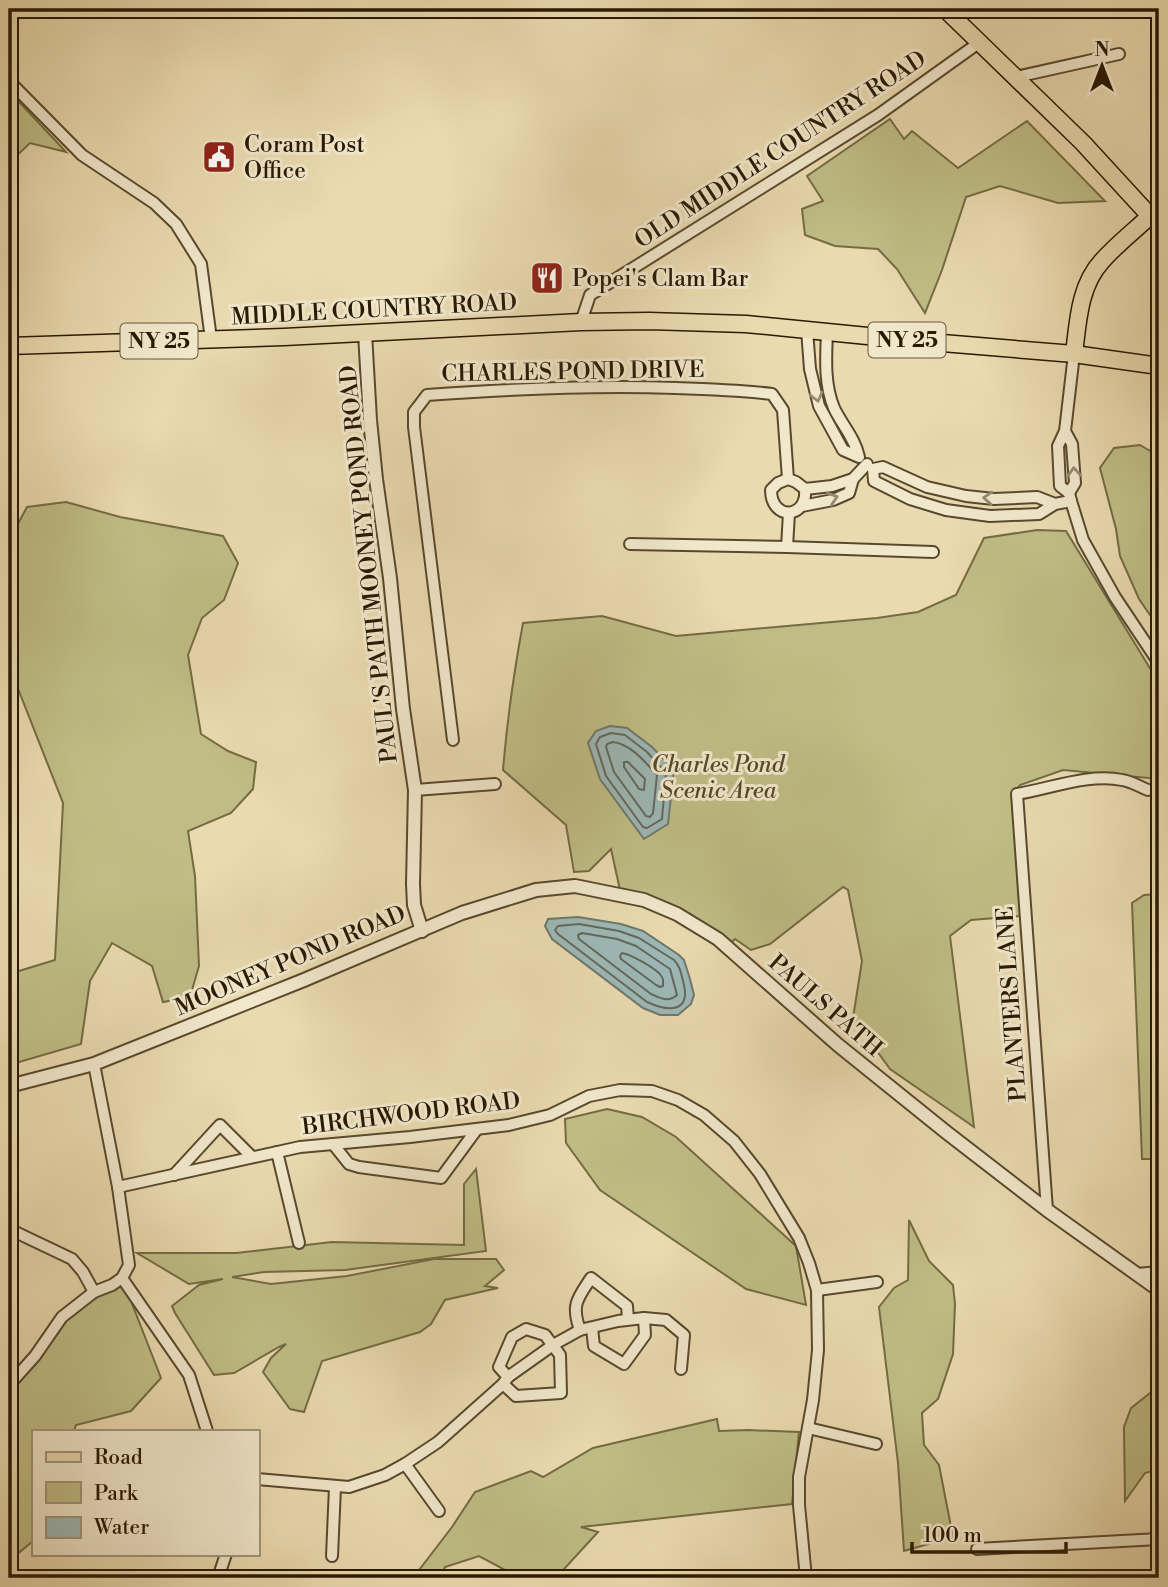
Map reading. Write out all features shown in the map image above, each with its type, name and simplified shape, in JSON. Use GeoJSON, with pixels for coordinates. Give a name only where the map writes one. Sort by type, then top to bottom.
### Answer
{"type":"FeatureCollection","features":[{"type":"Feature","properties":{"kind":"main road"},"geometry":{"type":"LineString","coordinates":[[945,9],[1083,143],[1155,220],[1102,261],[1090,278],[1083,296],[1074,354]]}},
{"type":"Feature","properties":{"kind":"main road","name":"MIDDLE COUNTRY ROAD"},"geometry":{"type":"LineString","coordinates":[[9,346],[649,321],[746,324],[1074,354],[1159,366]]}},
{"type":"Feature","properties":{"kind":"street","name":"OLD MIDDLE COUNTRY ROAD"},"geometry":{"type":"LineString","coordinates":[[581,323],[590,295],[878,116],[980,42]]}},
{"type":"Feature","properties":{"kind":"street"},"geometry":{"type":"LineString","coordinates":[[1016,77],[1119,54]]}},
{"type":"Feature","properties":{"kind":"street"},"geometry":{"type":"LineString","coordinates":[[9,81],[82,155],[154,203],[176,224],[201,264],[211,339]]}},
{"type":"Feature","properties":{"kind":"street"},"geometry":{"type":"LineString","coordinates":[[807,330],[810,369],[819,407],[843,450],[866,463],[883,467],[926,487],[994,499],[1037,497],[1055,504]]}},
{"type":"Feature","properties":{"kind":"street"},"geometry":{"type":"LineString","coordinates":[[827,332],[826,370],[833,405],[856,443],[874,481],[910,499],[946,510],[990,516],[1039,514],[1070,497]]}},
{"type":"Feature","properties":{"kind":"street","name":"PAUL'S PATH MOONEY POND ROAD"},"geometry":{"type":"LineString","coordinates":[[365,333],[376,479],[415,790]]}},
{"type":"Feature","properties":{"kind":"street"},"geometry":{"type":"LineString","coordinates":[[1074,354],[1065,431],[1058,446],[1060,486],[1070,497],[1083,540],[1115,597],[1159,663]]}},
{"type":"Feature","properties":{"kind":"street","name":"CHARLES POND DRIVE"},"geometry":{"type":"LineString","coordinates":[[453,740],[414,427],[414,412],[427,395],[498,390],[632,387],[742,390],[772,394],[783,410],[788,479]]}},
{"type":"Feature","properties":{"kind":"street"},"geometry":{"type":"LineString","coordinates":[[802,506],[833,500],[849,493],[853,479],[866,463]]}},
{"type":"Feature","properties":{"kind":"street"},"geometry":{"type":"LineString","coordinates":[[805,489],[806,498],[796,511],[782,512],[771,499],[771,490],[788,479],[805,489],[832,486],[853,479]]}},
{"type":"Feature","properties":{"kind":"street"},"geometry":{"type":"LineString","coordinates":[[787,547],[789,513]]}},
{"type":"Feature","properties":{"kind":"street"},"geometry":{"type":"LineString","coordinates":[[630,544],[933,552]]}},
{"type":"Feature","properties":{"kind":"street","name":"PLANTERS LANE"},"geometry":{"type":"LineString","coordinates":[[1047,1210],[1017,794],[1102,778],[1124,780],[1148,790]]}},
{"type":"Feature","properties":{"kind":"street"},"geometry":{"type":"LineString","coordinates":[[415,790],[495,784]]}},
{"type":"Feature","properties":{"kind":"street","name":"MOONEY POND ROAD"},"geometry":{"type":"LineString","coordinates":[[9,1086],[94,1065],[304,981],[422,930],[414,905],[415,790]]}},
{"type":"Feature","properties":{"kind":"street","name":"PAULS PATH"},"geometry":{"type":"LineString","coordinates":[[422,930],[536,890],[575,886],[644,900],[677,914],[718,939],[838,1045],[1047,1210],[1159,1290]]}},
{"type":"Feature","properties":{"kind":"street"},"geometry":{"type":"LineString","coordinates":[[9,1385],[35,1356],[62,1317],[94,1292],[122,1278],[129,1265],[118,1187],[94,1065]]}},
{"type":"Feature","properties":{"kind":"street","name":"BIRCHWOOD ROAD"},"geometry":{"type":"LineString","coordinates":[[118,1187],[300,1147],[509,1125],[550,1115],[589,1096],[620,1090],[652,1091],[678,1100],[704,1115],[734,1141],[760,1174],[799,1238],[817,1290],[818,1350],[813,1400],[799,1477],[806,1578]]}},
{"type":"Feature","properties":{"kind":"street"},"geometry":{"type":"LineString","coordinates":[[174,1175],[220,1125],[252,1157]]}},
{"type":"Feature","properties":{"kind":"street"},"geometry":{"type":"LineString","coordinates":[[333,1143],[349,1164],[441,1178],[477,1129]]}},
{"type":"Feature","properties":{"kind":"street"},"geometry":{"type":"LineString","coordinates":[[277,1152],[299,1243]]}},
{"type":"Feature","properties":{"kind":"street"},"geometry":{"type":"LineString","coordinates":[[9,1229],[72,1259],[94,1292]]}},
{"type":"Feature","properties":{"kind":"street"},"geometry":{"type":"LineString","coordinates":[[1137,1273],[1159,1272]]}},
{"type":"Feature","properties":{"kind":"street"},"geometry":{"type":"LineString","coordinates":[[122,1278],[189,1375],[207,1430]]}},
{"type":"Feature","properties":{"kind":"street"},"geometry":{"type":"LineString","coordinates":[[580,1330],[575,1317],[576,1300],[591,1278],[627,1306],[628,1319]]}},
{"type":"Feature","properties":{"kind":"street"},"geometry":{"type":"LineString","coordinates":[[817,1290],[877,1282]]}},
{"type":"Feature","properties":{"kind":"street"},"geometry":{"type":"LineString","coordinates":[[592,1328],[594,1346],[624,1364],[645,1335],[644,1318]]}},
{"type":"Feature","properties":{"kind":"street"},"geometry":{"type":"LineString","coordinates":[[259,1479],[349,1487],[385,1475],[438,1442],[505,1381],[553,1345],[580,1330],[628,1319],[666,1320],[684,1335],[681,1369]]}},
{"type":"Feature","properties":{"kind":"street"},"geometry":{"type":"LineString","coordinates":[[526,1329],[545,1335],[560,1355],[561,1393],[516,1396],[505,1381],[499,1367],[512,1336],[526,1329]]}},
{"type":"Feature","properties":{"kind":"street"},"geometry":{"type":"LineString","coordinates":[[808,1427],[876,1444]]}},
{"type":"Feature","properties":{"kind":"street"},"geometry":{"type":"LineString","coordinates":[[405,1464],[439,1511]]}},
{"type":"Feature","properties":{"kind":"street"},"geometry":{"type":"LineString","coordinates":[[332,1556],[335,1487]]}},
{"type":"Feature","properties":{"kind":"street"},"geometry":{"type":"LineString","coordinates":[[978,1549],[1159,1539]]}},
{"type":"Feature","properties":{"kind":"street"},"geometry":{"type":"LineString","coordinates":[[218,1578],[225,1556]]}},
{"type":"Feature","properties":{"kind":"green space"},"geometry":{"type":"Polygon","coordinates":[[[9,94],[66,152],[30,143],[9,163],[9,94]]]}},
{"type":"Feature","properties":{"kind":"green space"},"geometry":{"type":"Polygon","coordinates":[[[890,119],[904,139],[912,131],[958,168],[1027,121],[1105,201],[1058,203],[1000,186],[966,197],[925,313],[897,269],[878,249],[835,246],[805,235],[802,209],[823,201],[807,176],[890,119]]]}},
{"type":"Feature","properties":{"kind":"green space"},"geometry":{"type":"Polygon","coordinates":[[[1140,445],[1159,456],[1159,628],[1139,599],[1120,556],[1100,468],[1114,448],[1140,445]]]}},
{"type":"Feature","properties":{"kind":"green space"},"geometry":{"type":"Polygon","coordinates":[[[66,502],[120,517],[223,536],[238,563],[224,600],[202,618],[188,655],[201,734],[228,751],[256,762],[253,789],[231,813],[188,831],[195,876],[199,966],[190,997],[163,1002],[152,966],[112,943],[90,981],[81,1044],[9,1065],[9,974],[55,960],[63,803],[15,681],[13,627],[9,625],[9,591],[13,591],[12,535],[27,507],[66,502]]]}},
{"type":"Feature","properties":{"kind":"green space","name":"Charles Pond Scenic Area"},"geometry":{"type":"Polygon","coordinates":[[[1037,530],[1066,531],[1159,683],[1159,779],[1063,770],[1020,785],[1012,795],[1020,916],[971,920],[950,936],[974,1127],[890,1069],[853,1018],[862,961],[848,890],[843,887],[770,944],[751,950],[735,939],[726,947],[620,890],[611,849],[589,871],[574,872],[566,825],[503,770],[523,623],[602,616],[676,636],[918,612],[956,595],[984,538],[1037,530]]]}},
{"type":"Feature","properties":{"kind":"green space"},"geometry":{"type":"Polygon","coordinates":[[[1159,894],[1159,1159],[1142,1159],[1132,903],[1144,895],[1159,894]]]}},
{"type":"Feature","properties":{"kind":"green space"},"geometry":{"type":"Polygon","coordinates":[[[607,1109],[642,1117],[676,1137],[796,1246],[806,1305],[746,1289],[600,1190],[566,1143],[565,1119],[607,1109]]]}},
{"type":"Feature","properties":{"kind":"green space"},"geometry":{"type":"Polygon","coordinates":[[[476,1169],[486,1251],[345,1270],[264,1272],[232,1277],[271,1284],[347,1276],[434,1259],[496,1259],[504,1270],[485,1286],[498,1288],[445,1300],[431,1324],[420,1332],[322,1361],[304,1412],[290,1409],[263,1372],[271,1358],[286,1344],[234,1373],[214,1375],[175,1313],[172,1306],[199,1285],[223,1279],[189,1284],[137,1253],[236,1253],[332,1242],[464,1245],[464,1184],[476,1169]]]}},
{"type":"Feature","properties":{"kind":"green space"},"geometry":{"type":"Polygon","coordinates":[[[909,1220],[929,1261],[953,1285],[953,1354],[938,1399],[922,1413],[924,1445],[939,1465],[953,1537],[904,1551],[898,1463],[879,1307],[894,1288],[908,1280],[909,1220]]]}},
{"type":"Feature","properties":{"kind":"green space"},"geometry":{"type":"Polygon","coordinates":[[[122,1278],[161,1378],[131,1411],[76,1425],[74,1430],[32,1430],[32,1542],[9,1561],[9,1385],[62,1317],[122,1278]]]}},
{"type":"Feature","properties":{"kind":"green space"},"geometry":{"type":"Polygon","coordinates":[[[1154,1390],[1159,1390],[1159,1469],[1145,1473],[1125,1501],[1124,1427],[1131,1408],[1154,1390]]]}},
{"type":"Feature","properties":{"kind":"green space"},"geometry":{"type":"Polygon","coordinates":[[[717,1419],[719,1431],[799,1432],[792,1504],[581,1527],[598,1532],[564,1569],[566,1578],[520,1578],[479,1556],[445,1567],[440,1578],[413,1578],[475,1492],[531,1471],[543,1477],[593,1448],[717,1419]]]}},
{"type":"Feature","properties":{"kind":"water"},"geometry":{"type":"Polygon","coordinates":[[[610,726],[627,728],[652,747],[674,770],[668,824],[644,839],[600,779],[588,743],[596,731],[610,726]]]}},
{"type":"Feature","properties":{"kind":"water"},"geometry":{"type":"Polygon","coordinates":[[[578,917],[621,924],[643,931],[679,955],[684,960],[694,995],[691,1004],[678,1015],[660,1015],[643,1008],[552,939],[545,926],[548,919],[578,917]]]}},
{"type":"Feature","properties":{"kind":"place","name":"Coram Post Office"},"geometry":{"type":"Point","coordinates":[219,157]}},
{"type":"Feature","properties":{"kind":"place","name":"Popei's Clam Bar"},"geometry":{"type":"Point","coordinates":[547,278]}}]}
